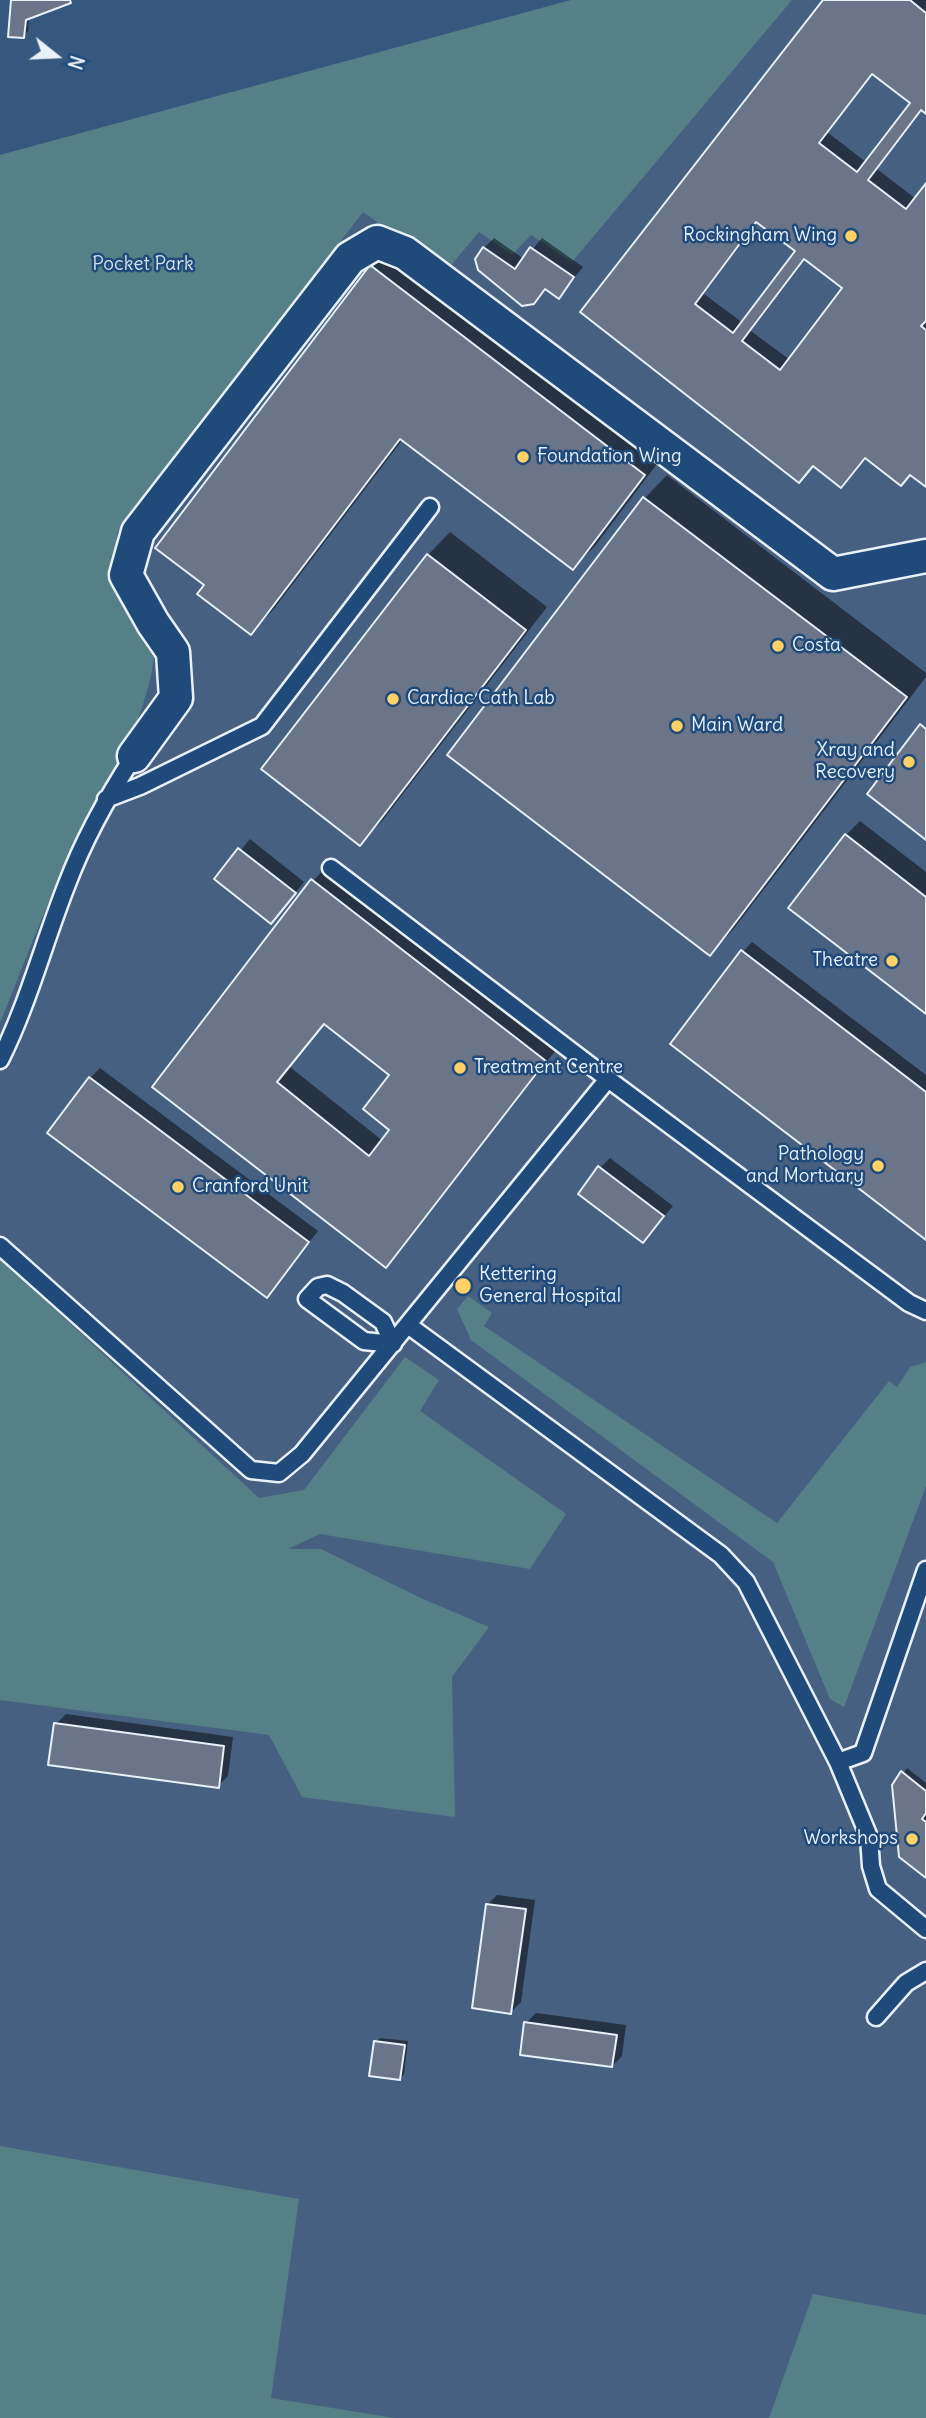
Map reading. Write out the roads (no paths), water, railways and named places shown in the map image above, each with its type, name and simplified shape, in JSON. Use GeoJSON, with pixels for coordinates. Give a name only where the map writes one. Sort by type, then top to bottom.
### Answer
{"type":"FeatureCollection","features":[{"type":"Feature","properties":{"kind":"street"},"geometry":{"type":"LineString","coordinates":[[134,756],[176,698],[173,652],[126,575],[138,532],[350,258],[377,242],[405,253],[833,574],[926,556]]}},
{"type":"Feature","properties":{"kind":"lane"},"geometry":{"type":"LineString","coordinates":[[106,799],[140,786],[262,726],[430,507]]}},
{"type":"Feature","properties":{"kind":"lane"},"geometry":{"type":"LineString","coordinates":[[0,1060],[13,1034],[68,881],[106,799],[134,756]]}},
{"type":"Feature","properties":{"kind":"lane"},"geometry":{"type":"LineString","coordinates":[[331,868],[608,1079],[909,1303],[926,1311]]}},
{"type":"Feature","properties":{"kind":"lane"},"geometry":{"type":"LineString","coordinates":[[0,1246],[251,1470],[279,1473],[302,1454],[608,1079]]}},
{"type":"Feature","properties":{"kind":"lane"},"geometry":{"type":"LineString","coordinates":[[327,1285],[343,1293],[383,1322],[393,1344],[364,1341],[307,1299],[318,1287],[327,1285]]}},
{"type":"Feature","properties":{"kind":"lane"},"geometry":{"type":"LineString","coordinates":[[408,1325],[720,1555],[746,1582],[838,1762],[869,1837],[871,1866],[878,1889],[926,1929]]}},
{"type":"Feature","properties":{"kind":"lane"},"geometry":{"type":"LineString","coordinates":[[838,1762],[863,1753],[926,1570]]}},
{"type":"Feature","properties":{"kind":"lane"},"geometry":{"type":"LineString","coordinates":[[876,2018],[906,1983],[926,1971]]}},
{"type":"Feature","properties":{"kind":"place","name":"Rockingham Wing"},"geometry":{"type":"Point","coordinates":[851,236]}},
{"type":"Feature","properties":{"kind":"place","name":"Foundation Wing"},"geometry":{"type":"Point","coordinates":[523,457]}},
{"type":"Feature","properties":{"kind":"place","name":"Costa"},"geometry":{"type":"Point","coordinates":[778,646]}},
{"type":"Feature","properties":{"kind":"place","name":"Cardiac Cath Lab"},"geometry":{"type":"Point","coordinates":[393,699]}},
{"type":"Feature","properties":{"kind":"place","name":"Main Ward"},"geometry":{"type":"Point","coordinates":[677,726]}},
{"type":"Feature","properties":{"kind":"place","name":"Xray and Recovery"},"geometry":{"type":"Point","coordinates":[909,762]}},
{"type":"Feature","properties":{"kind":"place","name":"Theatre"},"geometry":{"type":"Point","coordinates":[892,961]}},
{"type":"Feature","properties":{"kind":"place","name":"Treatment Centre"},"geometry":{"type":"Point","coordinates":[460,1068]}},
{"type":"Feature","properties":{"kind":"place","name":"Pathology and Mortuary"},"geometry":{"type":"Point","coordinates":[878,1166]}},
{"type":"Feature","properties":{"kind":"place","name":"Cranford Unit"},"geometry":{"type":"Point","coordinates":[178,1187]}},
{"type":"Feature","properties":{"kind":"place","name":"Kettering General Hospital"},"geometry":{"type":"Point","coordinates":[463,1286]}},
{"type":"Feature","properties":{"kind":"place","name":"Workshops"},"geometry":{"type":"Point","coordinates":[912,1839]}},
{"type":"Feature","properties":{"kind":"park label","name":"Pocket Park"},"geometry":{"type":"Point","coordinates":[143,265]}}]}
